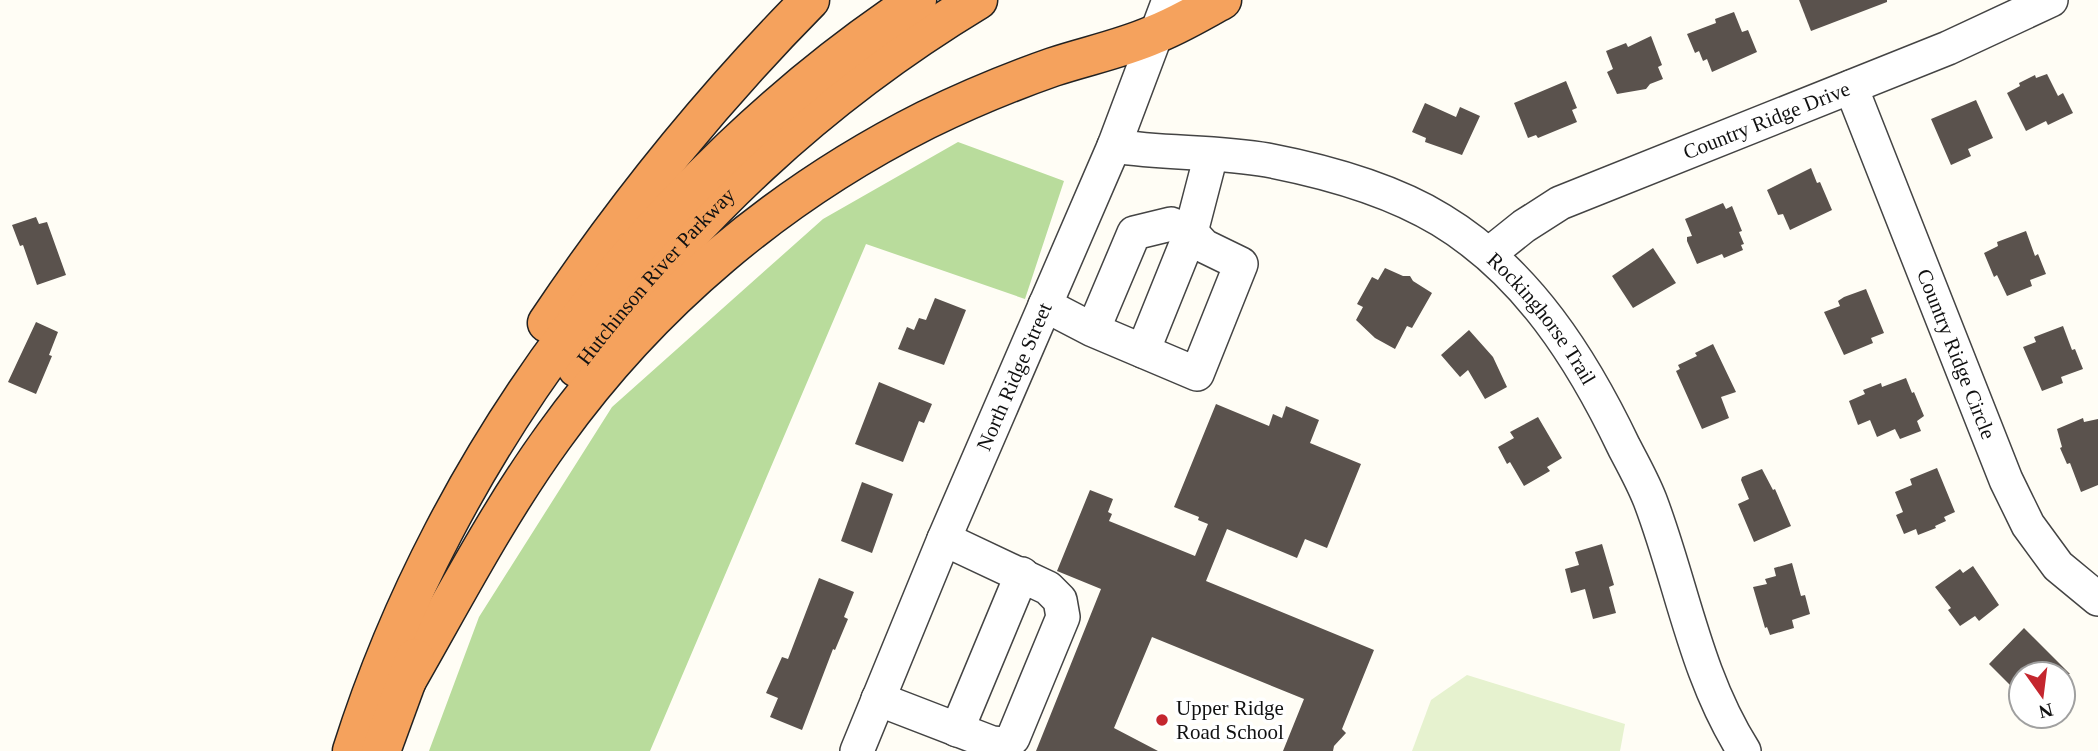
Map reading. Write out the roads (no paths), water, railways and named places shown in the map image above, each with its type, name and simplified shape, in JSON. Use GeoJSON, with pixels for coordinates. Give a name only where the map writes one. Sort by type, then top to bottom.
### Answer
{"type":"FeatureCollection","features":[{"type":"Feature","properties":{"kind":"highway"},"geometry":{"type":"LineString","coordinates":[[393,676],[410,573],[431,521],[471,446],[525,356],[600,247],[685,137],[810,0]]}},
{"type":"Feature","properties":{"kind":"highway","name":"Hutchinson River Parkway"},"geometry":{"type":"LineString","coordinates":[[381,751],[393,676],[429,561],[465,491],[527,391],[573,327],[649,236],[730,152],[818,74],[917,0]]}},
{"type":"Feature","properties":{"kind":"highway","name":"Hutchinson River Parkway"},"geometry":{"type":"LineString","coordinates":[[352,751],[393,676],[436,610],[464,551],[509,470],[573,373],[647,280],[707,213],[784,141],[876,68],[978,0]]}},
{"type":"Feature","properties":{"kind":"highway"},"geometry":{"type":"LineString","coordinates":[[393,676],[553,436],[586,393],[631,342],[719,256],[764,220],[832,173],[925,120],[1163,17],[1222,0]]}},
{"type":"Feature","properties":{"kind":"street","name":"Country Ridge Drive"},"geometry":{"type":"LineString","coordinates":[[1489,254],[1524,226],[1560,203],[1948,48],[2050,0]]}},
{"type":"Feature","properties":{"kind":"street","name":"North Ridge Street"},"geometry":{"type":"LineString","coordinates":[[857,751],[944,539],[1114,146],[1163,17]]}},
{"type":"Feature","properties":{"kind":"street","name":"Country Ridge Circle"},"geometry":{"type":"LineString","coordinates":[[1851,87],[2028,525],[2058,566],[2098,599]]}},
{"type":"Feature","properties":{"kind":"street","name":"Rockinghorse Trail"},"geometry":{"type":"LineString","coordinates":[[1114,146],[1153,152],[1265,160],[1321,173],[1384,193],[1441,219],[1489,254],[1530,295],[1602,401],[1649,498],[1705,673],[1728,726],[1744,751]]}},
{"type":"Feature","properties":{"kind":"street"},"geometry":{"type":"LineString","coordinates":[[1143,351],[1191,232],[1211,155]]}},
{"type":"Feature","properties":{"kind":"street"},"geometry":{"type":"LineString","coordinates":[[1045,305],[1093,330],[1196,374],[1241,264],[1204,246],[1191,232],[1171,224],[1134,233],[1093,330]]}},
{"type":"Feature","properties":{"kind":"street"},"geometry":{"type":"LineString","coordinates":[[878,699],[992,743],[1004,744],[1013,738],[1063,617],[1060,600],[1048,587],[944,539]]}},
{"type":"Feature","properties":{"kind":"street"},"geometry":{"type":"LineString","coordinates":[[957,730],[1022,574]]}},
{"type":"Feature","properties":{"kind":"place","name":"Upper Ridge Road School"},"geometry":{"type":"Point","coordinates":[1162,720]}}]}
